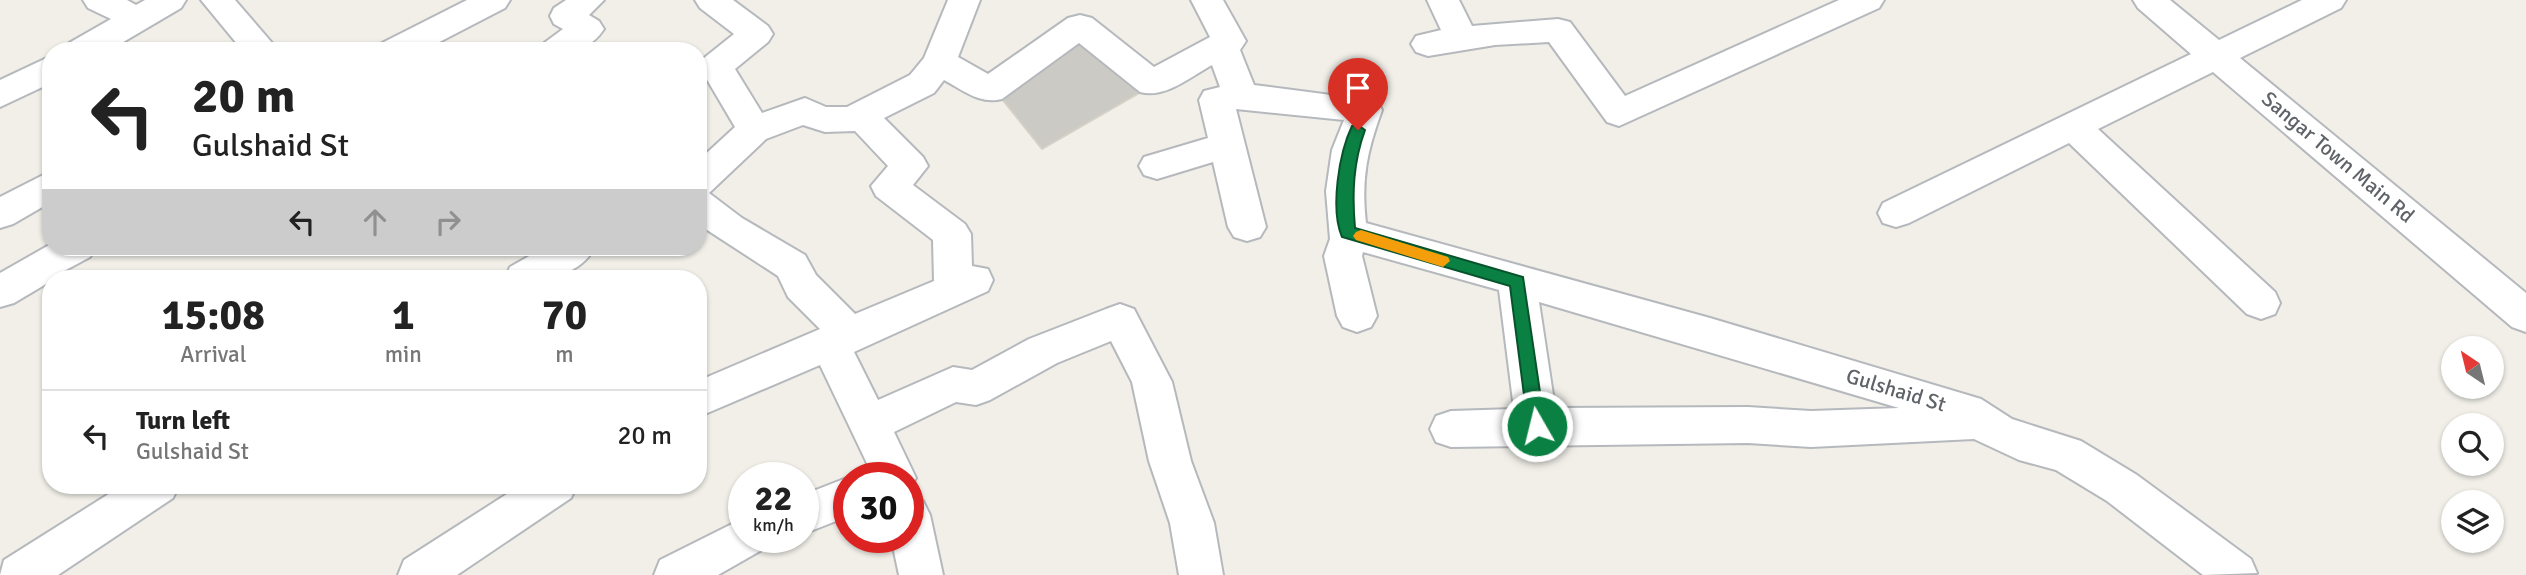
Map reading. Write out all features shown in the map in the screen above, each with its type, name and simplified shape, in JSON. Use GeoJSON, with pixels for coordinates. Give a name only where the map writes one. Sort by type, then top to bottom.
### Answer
{"type":"FeatureCollection","features":[{"type":"Feature","properties":{"kind":"street"},"geometry":{"type":"LineString","coordinates":[[99,0],[138,19]]}},
{"type":"Feature","properties":{"kind":"street"},"geometry":{"type":"LineString","coordinates":[[98,42],[170,0]]}},
{"type":"Feature","properties":{"kind":"street"},"geometry":{"type":"LineString","coordinates":[[217,0],[254,42]]}},
{"type":"Feature","properties":{"kind":"street"},"geometry":{"type":"LineString","coordinates":[[412,42],[494,0]]}},
{"type":"Feature","properties":{"kind":"street"},"geometry":{"type":"LineString","coordinates":[[711,0],[756,34],[716,66],[754,130]]}},
{"type":"Feature","properties":{"kind":"street"},"geometry":{"type":"LineString","coordinates":[[707,396],[752,374],[964,285],[952,234],[889,186],[910,166],[860,115],[922,84],[939,62],[964,0]]}},
{"type":"Feature","properties":{"kind":"street"},"geometry":{"type":"LineString","coordinates":[[939,62],[990,90],[1080,26],[1152,83],[1229,41],[1207,0]]}},
{"type":"Feature","properties":{"kind":"street"},"geometry":{"type":"LineString","coordinates":[[1443,0],[1462,39]]}},
{"type":"Feature","properties":{"kind":"street"},"geometry":{"type":"LineString","coordinates":[[1427,44],[1495,34],[1558,30],[1619,113],[1868,0]]}},
{"type":"Feature","properties":{"kind":"street","name":"Sangar Town Main Rd"},"geometry":{"type":"LineString","coordinates":[[2149,0],[2526,316]]}},
{"type":"Feature","properties":{"kind":"street"},"geometry":{"type":"LineString","coordinates":[[1896,213],[2330,0]]}},
{"type":"Feature","properties":{"kind":"street"},"geometry":{"type":"LineString","coordinates":[[565,5],[587,29],[569,42]]}},
{"type":"Feature","properties":{"kind":"street"},"geometry":{"type":"LineString","coordinates":[[1221,46],[1241,96]]}},
{"type":"Feature","properties":{"kind":"street"},"geometry":{"type":"LineString","coordinates":[[0,95],[42,73]]}},
{"type":"Feature","properties":{"kind":"street"},"geometry":{"type":"LineString","coordinates":[[1247,227],[1216,100],[1241,96],[1365,110],[1350,150],[1344,191],[1349,239],[1343,256],[1357,316]]}},
{"type":"Feature","properties":{"kind":"street"},"geometry":{"type":"LineString","coordinates":[[707,174],[754,130],[804,111],[818,120],[844,121],[863,117]]}},
{"type":"Feature","properties":{"kind":"street"},"geometry":{"type":"LineString","coordinates":[[2073,126],[2261,303]]}},
{"type":"Feature","properties":{"kind":"street"},"geometry":{"type":"LineString","coordinates":[[1157,166],[1227,145]]}},
{"type":"Feature","properties":{"kind":"street"},"geometry":{"type":"LineString","coordinates":[[0,214],[42,190]]}},
{"type":"Feature","properties":{"kind":"street"},"geometry":{"type":"LineString","coordinates":[[707,211],[729,228],[792,266],[802,286],[850,335]]}},
{"type":"Feature","properties":{"kind":"street","name":"Gulshaid St"},"geometry":{"type":"LineString","coordinates":[[1348,233],[1710,334],[1966,411],[1997,432],[2034,447],[2066,454],[2122,488],[2235,573],[2233,575]]}},
{"type":"Feature","properties":{"kind":"street"},"geometry":{"type":"LineString","coordinates":[[0,292],[62,256]]}},
{"type":"Feature","properties":{"kind":"street"},"geometry":{"type":"LineString","coordinates":[[537,270],[561,256]]}},
{"type":"Feature","properties":{"kind":"street"},"geometry":{"type":"LineString","coordinates":[[1517,282],[1537,426]]}},
{"type":"Feature","properties":{"kind":"street"},"geometry":{"type":"LineString","coordinates":[[869,424],[953,384],[976,388],[1043,351],[1120,320],[1152,382],[1170,461],[1192,523],[1201,575]]}},
{"type":"Feature","properties":{"kind":"street"},"geometry":{"type":"LineString","coordinates":[[850,335],[831,345],[886,462]]}},
{"type":"Feature","properties":{"kind":"street"},"geometry":{"type":"LineString","coordinates":[[1451,429],[1748,425],[1811,429],[1985,423]]}},
{"type":"Feature","properties":{"kind":"street"},"geometry":{"type":"LineString","coordinates":[[20,575],[145,494]]}},
{"type":"Feature","properties":{"kind":"street"},"geometry":{"type":"LineString","coordinates":[[420,575],[542,494]]}},
{"type":"Feature","properties":{"kind":"street"},"geometry":{"type":"LineString","coordinates":[[676,575],[728,546]]}},
{"type":"Feature","properties":{"kind":"street"},"geometry":{"type":"LineString","coordinates":[[916,553],[920,575]]}},
{"type":"Feature","properties":{"kind":"building"},"geometry":{"type":"Polygon","coordinates":[[[1082,37],[1148,88],[1042,149],[998,94],[1082,37]]]}},
{"type":"Feature","properties":{"kind":"slow traffic"},"geometry":{"type":"LineString","coordinates":[[1361,236],[1443,261]]}},
{"type":"Feature","properties":{"kind":"route"},"geometry":{"type":"LineString","coordinates":[[1358,130],[1350,150],[1344,191],[1348,233],[1517,282],[1537,426]]}}]}
